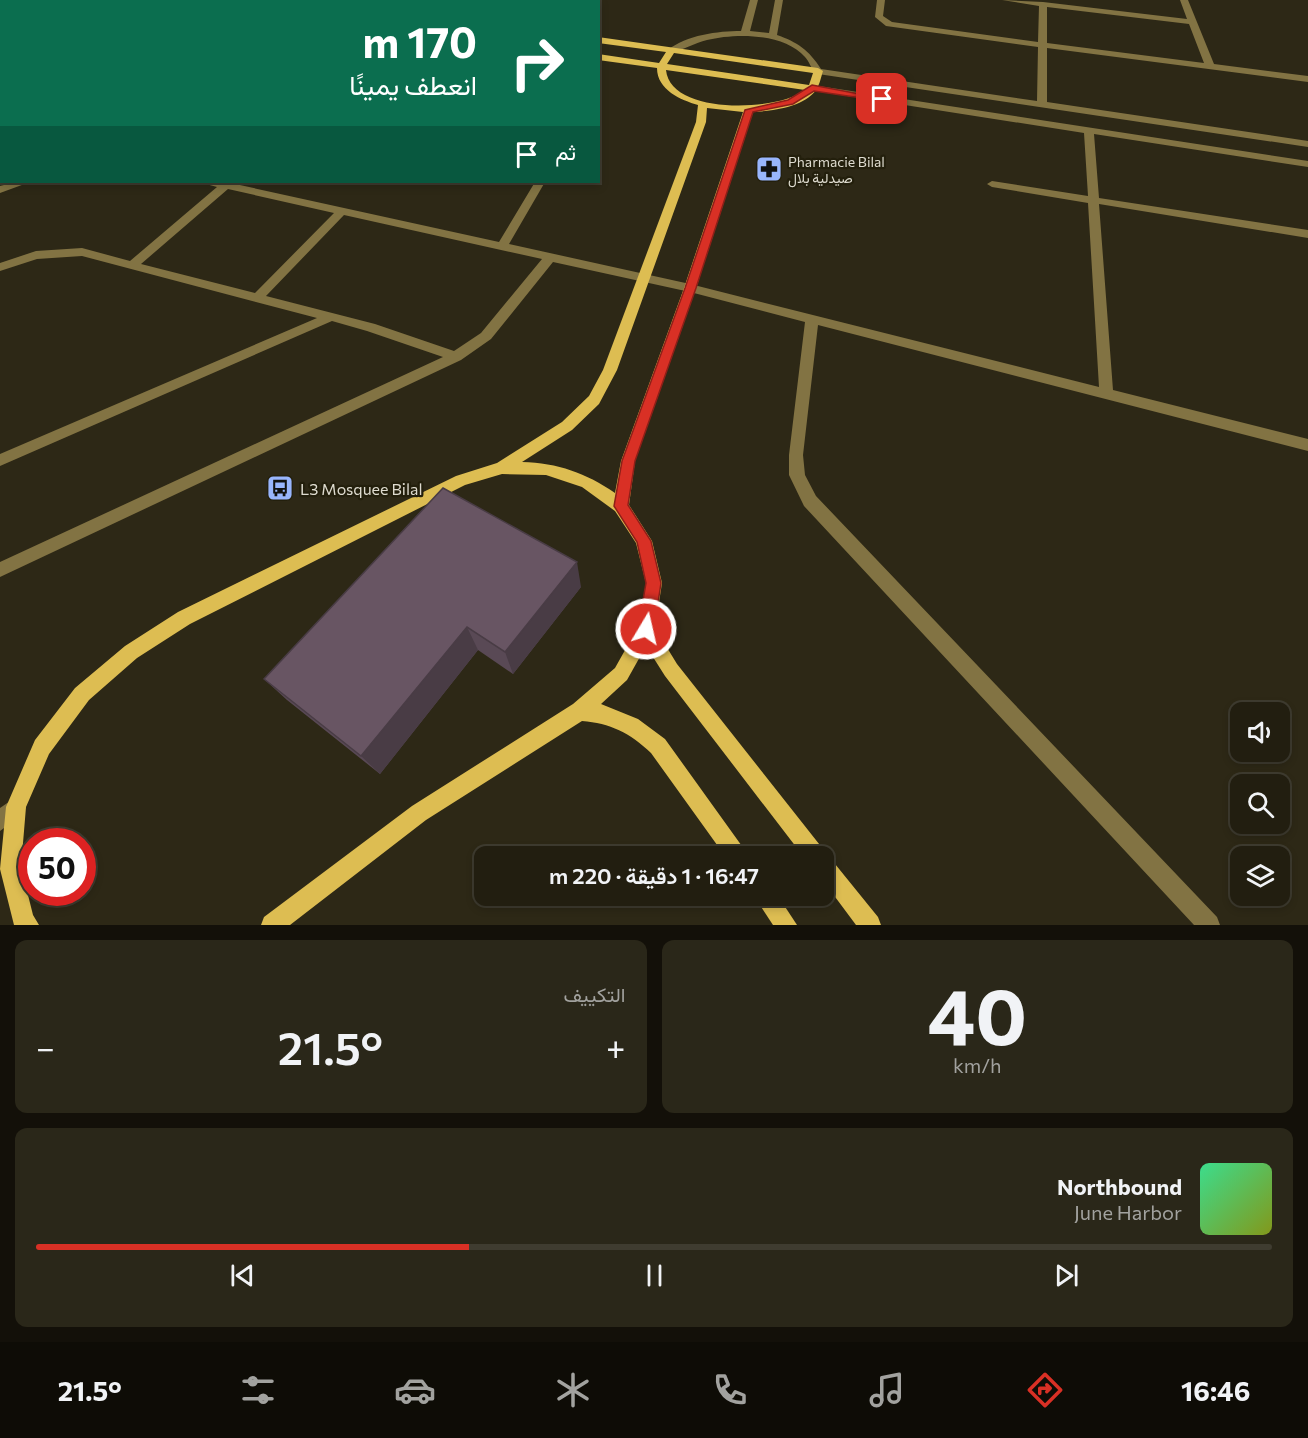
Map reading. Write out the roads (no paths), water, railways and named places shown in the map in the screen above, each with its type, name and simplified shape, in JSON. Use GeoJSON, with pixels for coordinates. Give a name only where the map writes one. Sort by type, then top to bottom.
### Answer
{"type":"FeatureCollection","features":[{"type":"Feature","properties":{"kind":"main road"},"geometry":{"type":"LineString","coordinates":[[600,40],[672,50],[818,71],[812,88],[790,102],[749,110],[703,104],[683,96],[669,86],[662,75],[662,65],[672,50]]}},
{"type":"Feature","properties":{"kind":"main road"},"geometry":{"type":"LineString","coordinates":[[600,57],[812,88]]}},
{"type":"Feature","properties":{"kind":"main road"},"geometry":{"type":"LineString","coordinates":[[28,925],[24,922],[10,867],[16,807],[42,747],[82,694],[131,652],[184,618],[461,480],[502,468],[567,426],[594,400],[610,370],[701,122],[703,104]]}},
{"type":"Feature","properties":{"kind":"main road"},"geometry":{"type":"LineString","coordinates":[[621,506],[628,461],[690,288],[749,110]]}},
{"type":"Feature","properties":{"kind":"main road"},"geometry":{"type":"LineString","coordinates":[[272,925],[418,813],[580,711],[621,674],[646,629],[654,583],[644,541],[621,506],[587,482],[546,469],[502,468]]}},
{"type":"Feature","properties":{"kind":"main road"},"geometry":{"type":"LineString","coordinates":[[646,629],[671,670],[808,846]]}},
{"type":"Feature","properties":{"kind":"main road"},"geometry":{"type":"LineString","coordinates":[[580,711],[603,712],[623,719],[643,731],[658,746],[730,846]]}},
{"type":"Feature","properties":{"kind":"main road"},"geometry":{"type":"LineString","coordinates":[[834,879],[870,925]]}},
{"type":"Feature","properties":{"kind":"main road"},"geometry":{"type":"LineString","coordinates":[[772,906],[786,925]]}},
{"type":"Feature","properties":{"kind":"street"},"geometry":{"type":"LineString","coordinates":[[745,33],[754,0]]}},
{"type":"Feature","properties":{"kind":"street"},"geometry":{"type":"LineString","coordinates":[[772,38],[779,0]]}},
{"type":"Feature","properties":{"kind":"street"},"geometry":{"type":"LineString","coordinates":[[881,0],[879,17],[889,24],[1042,46],[1308,79]]}},
{"type":"Feature","properties":{"kind":"street"},"geometry":{"type":"LineString","coordinates":[[1006,0],[1192,22]]}},
{"type":"Feature","properties":{"kind":"street"},"geometry":{"type":"LineString","coordinates":[[1184,0],[1210,66]]}},
{"type":"Feature","properties":{"kind":"street"},"geometry":{"type":"LineString","coordinates":[[1042,106],[1043,4]]}},
{"type":"Feature","properties":{"kind":"street"},"geometry":{"type":"LineString","coordinates":[[672,50],[703,36],[745,33],[772,38],[804,51],[814,61],[818,71],[1308,144]]}},
{"type":"Feature","properties":{"kind":"street"},"geometry":{"type":"LineString","coordinates":[[812,88],[1308,164]]}},
{"type":"Feature","properties":{"kind":"street"},"geometry":{"type":"LineString","coordinates":[[1089,132],[1106,393]]}},
{"type":"Feature","properties":{"kind":"street"},"geometry":{"type":"LineString","coordinates":[[0,190],[22,183]]}},
{"type":"Feature","properties":{"kind":"street"},"geometry":{"type":"LineString","coordinates":[[215,183],[690,288],[1308,446]]}},
{"type":"Feature","properties":{"kind":"street"},"geometry":{"type":"LineString","coordinates":[[502,246],[539,183]]}},
{"type":"Feature","properties":{"kind":"street"},"geometry":{"type":"LineString","coordinates":[[992,184],[1308,234]]}},
{"type":"Feature","properties":{"kind":"street"},"geometry":{"type":"LineString","coordinates":[[132,265],[226,185]]}},
{"type":"Feature","properties":{"kind":"street"},"geometry":{"type":"LineString","coordinates":[[257,298],[342,211]]}},
{"type":"Feature","properties":{"kind":"street"},"geometry":{"type":"LineString","coordinates":[[0,267],[36,255],[66,251],[82,252],[410,340],[456,357]]}},
{"type":"Feature","properties":{"kind":"street"},"geometry":{"type":"LineString","coordinates":[[0,570],[456,357],[486,336],[550,257]]}},
{"type":"Feature","properties":{"kind":"street"},"geometry":{"type":"LineString","coordinates":[[0,460],[330,318]]}},
{"type":"Feature","properties":{"kind":"street"},"geometry":{"type":"LineString","coordinates":[[812,318],[796,455],[798,475],[810,501],[1209,925]]}},
{"type":"Feature","properties":{"kind":"street"},"geometry":{"type":"LineString","coordinates":[[0,821],[16,807]]}},
{"type":"Feature","properties":{"kind":"place","name":"Pharmacie Bilal صيدلية بلال"},"geometry":{"type":"Point","coordinates":[769,169]}},
{"type":"Feature","properties":{"kind":"place","name":"L3 Mosquee Bilal"},"geometry":{"type":"Point","coordinates":[280,488]}}]}
